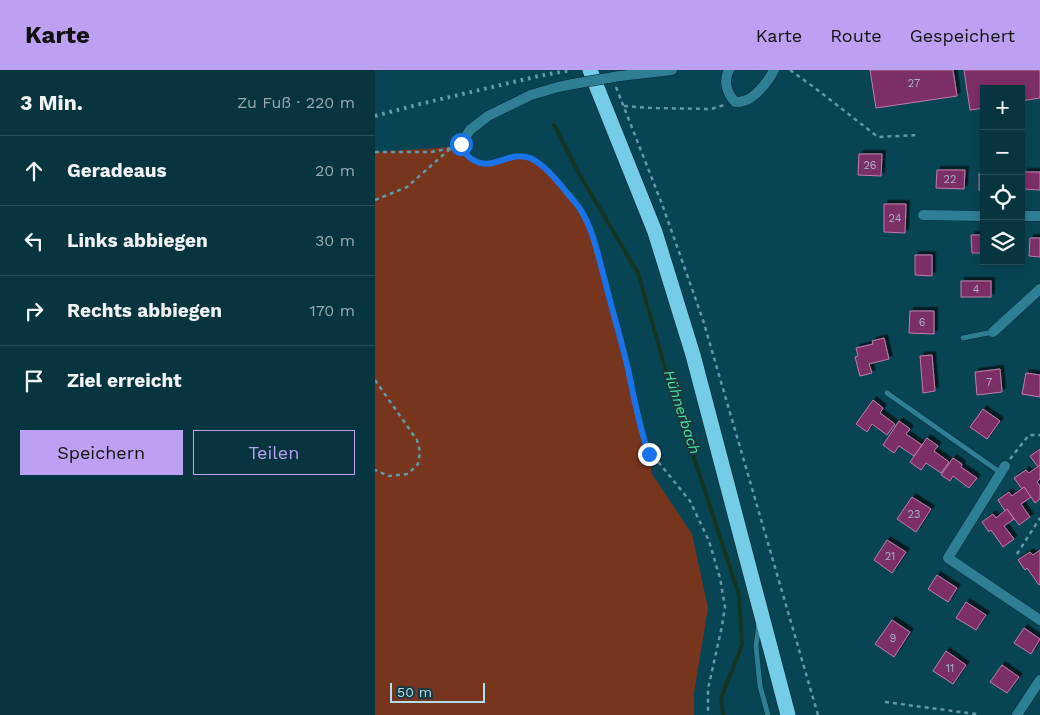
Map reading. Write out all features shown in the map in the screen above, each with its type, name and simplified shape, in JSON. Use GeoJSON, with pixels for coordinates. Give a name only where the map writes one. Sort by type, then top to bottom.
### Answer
{"type":"FeatureCollection","features":[{"type":"Feature","properties":{"kind":"highway"},"geometry":{"type":"LineString","coordinates":[[590,70],[655,232],[693,356],[788,715]]}},
{"type":"Feature","properties":{"kind":"street"},"geometry":{"type":"LineString","coordinates":[[461,144],[470,130],[488,116],[531,95],[573,84],[672,70]]}},
{"type":"Feature","properties":{"kind":"street"},"geometry":{"type":"LineString","coordinates":[[729,70],[725,78],[726,86],[735,102],[745,101],[757,93],[774,70]]}},
{"type":"Feature","properties":{"kind":"street"},"geometry":{"type":"LineString","coordinates":[[923,215],[980,216]]}},
{"type":"Feature","properties":{"kind":"street"},"geometry":{"type":"LineString","coordinates":[[1025,216],[1040,216]]}},
{"type":"Feature","properties":{"kind":"street"},"geometry":{"type":"LineString","coordinates":[[993,332],[1040,289]]}},
{"type":"Feature","properties":{"kind":"street"},"geometry":{"type":"LineString","coordinates":[[1003,469],[948,558],[1040,620]]}},
{"type":"Feature","properties":{"kind":"street"},"geometry":{"type":"LineString","coordinates":[[1017,715],[1040,680]]}},
{"type":"Feature","properties":{"kind":"lane"},"geometry":{"type":"LineString","coordinates":[[963,338],[993,332]]}},
{"type":"Feature","properties":{"kind":"lane"},"geometry":{"type":"LineString","coordinates":[[887,393],[1003,469]]}},
{"type":"Feature","properties":{"kind":"lane"},"geometry":{"type":"LineString","coordinates":[[760,611],[756,646],[760,686],[768,715]]}},
{"type":"Feature","properties":{"kind":"path"},"geometry":{"type":"LineString","coordinates":[[790,70],[878,137],[918,135]]}},
{"type":"Feature","properties":{"kind":"path"},"geometry":{"type":"LineString","coordinates":[[735,102],[711,109],[624,106],[662,204],[703,320],[818,715]]}},
{"type":"Feature","properties":{"kind":"path"},"geometry":{"type":"LineString","coordinates":[[461,144],[469,158],[481,164],[516,156],[529,158],[541,165],[580,209],[588,224],[625,355],[644,440],[649,454],[660,464],[691,501],[709,541],[720,578],[725,607],[708,689],[708,715]]}},
{"type":"Feature","properties":{"kind":"path"},"geometry":{"type":"LineString","coordinates":[[375,152],[431,152],[452,148],[407,187],[375,200]]}},
{"type":"Feature","properties":{"kind":"path"},"geometry":{"type":"LineString","coordinates":[[375,380],[417,440],[420,452],[418,464],[408,474],[389,476],[375,470]]}},
{"type":"Feature","properties":{"kind":"path"},"geometry":{"type":"LineString","coordinates":[[1003,469],[1029,434],[1040,435]]}},
{"type":"Feature","properties":{"kind":"path"},"geometry":{"type":"LineString","coordinates":[[1017,554],[1040,518]]}},
{"type":"Feature","properties":{"kind":"path"},"geometry":{"type":"LineString","coordinates":[[885,702],[978,715]]}},
{"type":"Feature","properties":{"kind":"shaded area"},"geometry":{"type":"Polygon","coordinates":[[[461,144],[468,156],[482,163],[489,164],[516,156],[530,158],[555,178],[578,206],[588,223],[625,355],[644,440],[650,454],[652,474],[692,534],[708,608],[694,693],[694,715],[375,715],[375,152],[452,147],[461,144]]]}},
{"type":"Feature","properties":{"kind":"building"},"geometry":{"type":"Polygon","coordinates":[[[870,70],[953,70],[957,96],[876,108],[870,70]]]}},
{"type":"Feature","properties":{"kind":"building"},"geometry":{"type":"Polygon","coordinates":[[[964,70],[1040,70],[1040,98],[1025,100],[1025,85],[980,85],[980,109],[970,110],[964,70]]]}},
{"type":"Feature","properties":{"kind":"building"},"geometry":{"type":"Polygon","coordinates":[[[859,154],[882,154],[881,176],[858,175],[859,154]]]}},
{"type":"Feature","properties":{"kind":"building"},"geometry":{"type":"Polygon","coordinates":[[[937,170],[965,170],[964,189],[936,188],[937,170]]]}},
{"type":"Feature","properties":{"kind":"building"},"geometry":{"type":"Polygon","coordinates":[[[1025,172],[1040,172],[1040,190],[1025,189],[1025,172]]]}},
{"type":"Feature","properties":{"kind":"building"},"geometry":{"type":"Polygon","coordinates":[[[979,174],[980,174],[980,190],[979,174]]]}},
{"type":"Feature","properties":{"kind":"building"},"geometry":{"type":"Polygon","coordinates":[[[884,204],[906,204],[905,233],[884,232],[884,204]]]}},
{"type":"Feature","properties":{"kind":"building"},"geometry":{"type":"Polygon","coordinates":[[[971,235],[980,235],[980,253],[972,253],[971,235]]]}},
{"type":"Feature","properties":{"kind":"building"},"geometry":{"type":"Polygon","coordinates":[[[1030,238],[1040,238],[1040,257],[1029,256],[1030,238]]]}},
{"type":"Feature","properties":{"kind":"building"},"geometry":{"type":"Polygon","coordinates":[[[915,255],[932,255],[932,276],[915,275],[915,255]]]}},
{"type":"Feature","properties":{"kind":"building"},"geometry":{"type":"Polygon","coordinates":[[[961,281],[991,281],[991,297],[961,297],[961,281]]]}},
{"type":"Feature","properties":{"kind":"building"},"geometry":{"type":"Polygon","coordinates":[[[910,311],[934,311],[934,334],[909,333],[910,311]]]}},
{"type":"Feature","properties":{"kind":"building"},"geometry":{"type":"Polygon","coordinates":[[[884,338],[889,359],[869,364],[872,373],[860,376],[855,357],[858,356],[856,348],[873,344],[872,341],[884,338]]]}},
{"type":"Feature","properties":{"kind":"building"},"geometry":{"type":"Polygon","coordinates":[[[932,355],[935,391],[923,393],[920,356],[932,355]]]}},
{"type":"Feature","properties":{"kind":"building"},"geometry":{"type":"Polygon","coordinates":[[[1000,369],[1002,392],[977,395],[975,372],[1000,369]]]}},
{"type":"Feature","properties":{"kind":"building"},"geometry":{"type":"Polygon","coordinates":[[[1026,373],[1040,375],[1040,397],[1022,394],[1026,373]]]}},
{"type":"Feature","properties":{"kind":"building"},"geometry":{"type":"Polygon","coordinates":[[[873,400],[883,408],[880,413],[895,424],[887,435],[872,424],[867,432],[856,424],[873,400]]]}},
{"type":"Feature","properties":{"kind":"building"},"geometry":{"type":"Polygon","coordinates":[[[983,409],[1000,421],[987,439],[970,427],[983,409]]]}},
{"type":"Feature","properties":{"kind":"building"},"geometry":{"type":"Polygon","coordinates":[[[899,421],[910,429],[906,434],[922,445],[914,456],[899,446],[894,453],[883,445],[899,421]]]}},
{"type":"Feature","properties":{"kind":"building"},"geometry":{"type":"Polygon","coordinates":[[[927,438],[938,446],[934,451],[949,462],[941,473],[926,463],[921,470],[910,462],[927,438]]]}},
{"type":"Feature","properties":{"kind":"building"},"geometry":{"type":"Polygon","coordinates":[[[1040,449],[1040,466],[1038,467],[1030,456],[1040,449]]]}},
{"type":"Feature","properties":{"kind":"building"},"geometry":{"type":"Polygon","coordinates":[[[953,458],[962,464],[961,467],[977,478],[969,488],[953,476],[950,481],[941,475],[953,458]]]}},
{"type":"Feature","properties":{"kind":"building"},"geometry":{"type":"Polygon","coordinates":[[[1040,465],[1040,479],[1037,482],[1040,486],[1040,499],[1035,503],[1024,487],[1022,489],[1014,478],[1026,470],[1029,473],[1040,465]]]}},
{"type":"Feature","properties":{"kind":"building"},"geometry":{"type":"Polygon","coordinates":[[[1024,487],[1031,497],[1021,504],[1030,517],[1019,525],[1007,509],[1005,511],[998,500],[1009,492],[1012,496],[1024,487]]]}},
{"type":"Feature","properties":{"kind":"building"},"geometry":{"type":"Polygon","coordinates":[[[912,497],[931,509],[916,532],[897,519],[912,497]]]}},
{"type":"Feature","properties":{"kind":"building"},"geometry":{"type":"Polygon","coordinates":[[[1007,509],[1014,519],[1004,526],[1014,539],[1003,547],[991,530],[989,532],[982,522],[993,514],[996,518],[1007,509]]]}},
{"type":"Feature","properties":{"kind":"building"},"geometry":{"type":"Polygon","coordinates":[[[887,540],[906,552],[892,573],[874,560],[887,540]]]}},
{"type":"Feature","properties":{"kind":"building"},"geometry":{"type":"Polygon","coordinates":[[[1040,550],[1039,585],[1027,568],[1025,570],[1018,560],[1030,552],[1033,555],[1040,550]]]}},
{"type":"Feature","properties":{"kind":"building"},"geometry":{"type":"Polygon","coordinates":[[[937,575],[957,588],[948,602],[928,589],[937,575]]]}},
{"type":"Feature","properties":{"kind":"building"},"geometry":{"type":"Polygon","coordinates":[[[966,602],[986,615],[976,630],[956,618],[966,602]]]}},
{"type":"Feature","properties":{"kind":"building"},"geometry":{"type":"Polygon","coordinates":[[[892,620],[910,632],[894,657],[875,644],[892,620]]]}},
{"type":"Feature","properties":{"kind":"building"},"geometry":{"type":"Polygon","coordinates":[[[1024,628],[1040,639],[1031,654],[1014,643],[1024,628]]]}},
{"type":"Feature","properties":{"kind":"building"},"geometry":{"type":"Polygon","coordinates":[[[946,651],[966,665],[953,684],[933,671],[946,651]]]}},
{"type":"Feature","properties":{"kind":"building"},"geometry":{"type":"Polygon","coordinates":[[[1002,665],[1019,677],[1007,693],[990,682],[1002,665]]]}},
{"type":"Feature","properties":{"kind":"waterway","name":"Hühnerbach"},"geometry":{"type":"LineString","coordinates":[[554,125],[578,172],[638,273],[668,378],[739,595],[742,645],[721,698],[723,715]]}},
{"type":"Feature","properties":{"kind":"railway"},"geometry":{"type":"LineString","coordinates":[[375,116],[571,70]]}},
{"type":"Feature","properties":{"kind":"route"},"geometry":{"type":"LineString","coordinates":[[461,144],[469,158],[481,164],[516,156],[529,158],[541,165],[580,209],[588,224],[598,256],[649,454]]}}]}
